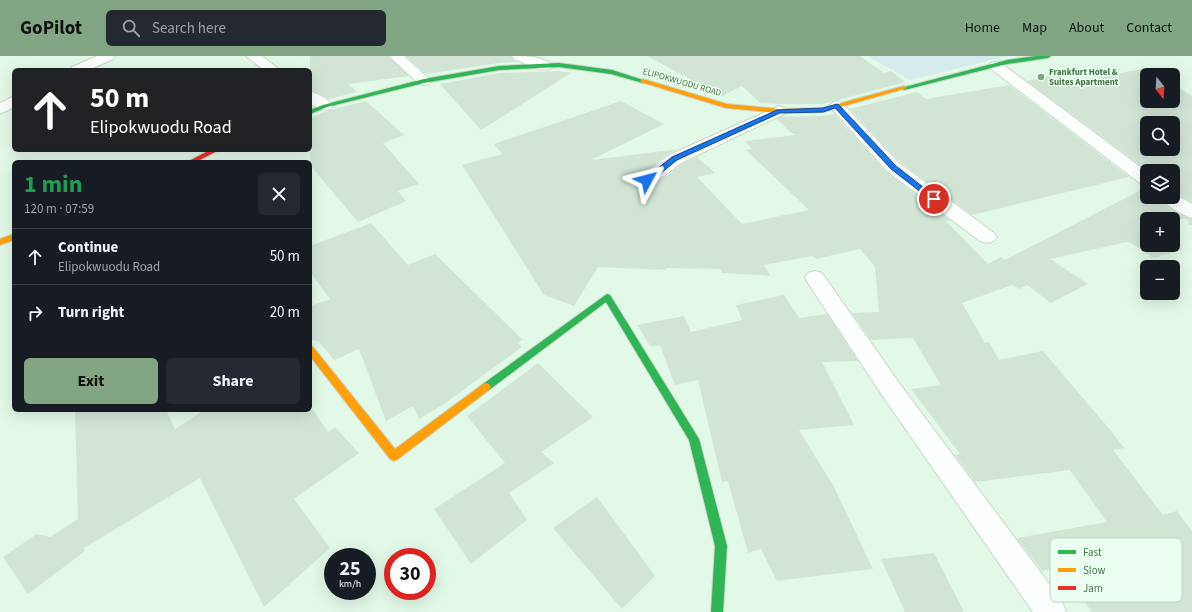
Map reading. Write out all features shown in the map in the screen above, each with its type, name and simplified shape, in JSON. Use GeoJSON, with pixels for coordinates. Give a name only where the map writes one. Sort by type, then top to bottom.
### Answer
{"type":"FeatureCollection","features":[{"type":"Feature","properties":{"kind":"street"},"geometry":{"type":"LineString","coordinates":[[70,56],[80,68],[108,56]]}},
{"type":"Feature","properties":{"kind":"street"},"geometry":{"type":"LineString","coordinates":[[253,56],[270,68]]}},
{"type":"Feature","properties":{"kind":"street"},"geometry":{"type":"LineString","coordinates":[[396,56],[424,81]]}},
{"type":"Feature","properties":{"kind":"street"},"geometry":{"type":"LineString","coordinates":[[519,56],[545,66]]}},
{"type":"Feature","properties":{"kind":"street","name":"ELIPOKWUODU ROAD"},"geometry":{"type":"LineString","coordinates":[[312,111],[325,106],[424,81],[499,68],[559,65],[612,72],[726,106],[779,111],[823,110],[942,78],[1048,56]]}},
{"type":"Feature","properties":{"kind":"street"},"geometry":{"type":"LineString","coordinates":[[996,66],[1140,175]]}},
{"type":"Feature","properties":{"kind":"street"},"geometry":{"type":"LineString","coordinates":[[312,97],[325,106]]}},
{"type":"Feature","properties":{"kind":"street"},"geometry":{"type":"LineString","coordinates":[[0,109],[12,102]]}},
{"type":"Feature","properties":{"kind":"street"},"geometry":{"type":"LineString","coordinates":[[837,106],[893,167],[987,237]]}},
{"type":"Feature","properties":{"kind":"street"},"geometry":{"type":"LineString","coordinates":[[647,180],[674,158],[779,111]]}},
{"type":"Feature","properties":{"kind":"street"},"geometry":{"type":"LineString","coordinates":[[194,160],[212,152]]}},
{"type":"Feature","properties":{"kind":"street"},"geometry":{"type":"LineString","coordinates":[[1180,204],[1192,212]]}},
{"type":"Feature","properties":{"kind":"street"},"geometry":{"type":"LineString","coordinates":[[0,242],[12,238]]}},
{"type":"Feature","properties":{"kind":"street"},"geometry":{"type":"LineString","coordinates":[[815,278],[894,394],[1052,612]]}},
{"type":"Feature","properties":{"kind":"street"},"geometry":{"type":"LineString","coordinates":[[312,352],[394,456],[606,297],[694,439],[721,546],[717,612]]}},
{"type":"Feature","properties":{"kind":"shaded area"},"geometry":{"type":"Polygon","coordinates":[[[0,56],[1192,56],[1192,612],[0,612],[0,56]]]}},
{"type":"Feature","properties":{"kind":"shaded area"},"geometry":{"type":"Polygon","coordinates":[[[868,56],[1007,56],[910,80],[868,56]]]}},
{"type":"Feature","properties":{"kind":"building"},"geometry":{"type":"Polygon","coordinates":[[[310,56],[388,56],[409,76],[348,84],[357,92],[329,99],[312,92],[312,68],[310,68],[310,56]]]}},
{"type":"Feature","properties":{"kind":"building"},"geometry":{"type":"Polygon","coordinates":[[[406,56],[511,56],[513,60],[517,62],[499,63],[426,74],[406,56]]]}},
{"type":"Feature","properties":{"kind":"building"},"geometry":{"type":"Polygon","coordinates":[[[647,56],[860,56],[884,73],[891,71],[905,82],[823,104],[760,103],[742,86],[722,96],[647,56]]]}},
{"type":"Feature","properties":{"kind":"building"},"geometry":{"type":"Polygon","coordinates":[[[1140,69],[1140,108],[1180,108],[1180,88],[1192,96],[1192,202],[1180,196],[1180,164],[1140,165],[1027,81],[1050,76],[1062,84],[1140,69]]]}},
{"type":"Feature","properties":{"kind":"building"},"geometry":{"type":"Polygon","coordinates":[[[559,71],[571,73],[481,130],[440,84],[499,73],[559,71]]]}},
{"type":"Feature","properties":{"kind":"building"},"geometry":{"type":"Polygon","coordinates":[[[1009,85],[1129,177],[972,215],[900,162],[850,109],[917,92],[926,99],[1009,85]]]}},
{"type":"Feature","properties":{"kind":"building"},"geometry":{"type":"Polygon","coordinates":[[[366,101],[404,135],[383,143],[419,184],[398,191],[406,201],[358,222],[312,167],[310,152],[312,152],[312,117],[330,110],[366,101]]]}},
{"type":"Feature","properties":{"kind":"building"},"geometry":{"type":"Polygon","coordinates":[[[621,101],[664,124],[591,160],[678,149],[668,154],[640,175],[636,180],[640,185],[647,186],[654,185],[682,164],[697,157],[715,173],[697,177],[742,224],[809,210],[746,150],[752,149],[745,141],[796,135],[790,132],[777,119],[780,117],[823,116],[834,114],[886,172],[950,220],[946,221],[988,264],[1001,257],[1005,260],[1140,191],[1140,204],[1164,204],[1176,212],[1140,212],[1140,249],[1127,242],[1050,259],[1088,284],[1051,303],[1027,285],[1019,289],[1012,285],[962,303],[985,343],[989,342],[999,360],[1043,351],[1124,448],[1113,450],[1163,515],[1177,511],[1192,531],[1192,612],[1092,612],[1085,602],[1182,602],[1182,538],[1050,538],[1050,569],[1042,571],[1017,538],[1107,522],[1070,470],[975,482],[955,455],[960,454],[911,389],[941,385],[913,338],[871,340],[852,313],[879,312],[875,267],[860,249],[816,259],[813,256],[764,265],[771,276],[722,273],[720,269],[666,268],[666,270],[598,267],[574,306],[544,295],[462,165],[502,154],[494,144],[621,101]]]}},
{"type":"Feature","properties":{"kind":"building"},"geometry":{"type":"Polygon","coordinates":[[[1180,214],[1192,219],[1192,225],[1189,225],[1187,219],[1180,219],[1180,214]]]}},
{"type":"Feature","properties":{"kind":"building"},"geometry":{"type":"Polygon","coordinates":[[[371,223],[408,265],[435,254],[523,340],[518,343],[522,347],[444,404],[419,419],[413,406],[386,421],[359,349],[334,360],[319,342],[312,340],[312,305],[330,299],[312,275],[312,245],[371,223]]]}},
{"type":"Feature","properties":{"kind":"building"},"geometry":{"type":"Polygon","coordinates":[[[1145,252],[1173,252],[1154,258],[1145,252]]]}},
{"type":"Feature","properties":{"kind":"building"},"geometry":{"type":"Polygon","coordinates":[[[784,295],[799,318],[827,314],[858,361],[822,362],[854,425],[799,430],[834,487],[873,569],[777,581],[761,549],[748,553],[728,481],[722,482],[698,380],[675,385],[660,345],[651,347],[637,325],[684,316],[691,332],[742,320],[736,305],[784,295]]]}},
{"type":"Feature","properties":{"kind":"building"},"geometry":{"type":"Polygon","coordinates":[[[538,363],[593,417],[541,452],[554,463],[509,493],[527,520],[471,564],[434,509],[505,463],[467,416],[538,363]]]}},
{"type":"Feature","properties":{"kind":"building"},"geometry":{"type":"Polygon","coordinates":[[[313,410],[328,432],[335,427],[359,453],[294,499],[330,548],[324,548],[324,553],[264,607],[200,478],[84,548],[85,551],[28,594],[3,557],[37,534],[50,537],[78,519],[75,412],[167,412],[175,429],[201,412],[312,412],[313,410]]]}},
{"type":"Feature","properties":{"kind":"building"},"geometry":{"type":"Polygon","coordinates":[[[597,497],[655,576],[622,609],[553,528],[597,497]]]}},
{"type":"Feature","properties":{"kind":"building"},"geometry":{"type":"Polygon","coordinates":[[[934,553],[964,612],[905,612],[881,559],[934,553]]]}},
{"type":"Feature","properties":{"kind":"traffic: fast"},"geometry":{"type":"LineString","coordinates":[[904,88],[1007,62],[1048,56]]}},
{"type":"Feature","properties":{"kind":"traffic: fast"},"geometry":{"type":"LineString","coordinates":[[312,111],[325,106],[424,81],[499,68],[559,65],[612,72],[643,81]]}},
{"type":"Feature","properties":{"kind":"traffic: fast"},"geometry":{"type":"LineString","coordinates":[[486,387],[607,297],[694,439],[721,546],[717,612]]}},
{"type":"Feature","properties":{"kind":"traffic: slow"},"geometry":{"type":"LineString","coordinates":[[643,81],[726,106],[779,111],[823,110],[904,88]]}},
{"type":"Feature","properties":{"kind":"traffic: slow"},"geometry":{"type":"LineString","coordinates":[[0,242],[12,238]]}},
{"type":"Feature","properties":{"kind":"traffic: slow"},"geometry":{"type":"LineString","coordinates":[[312,352],[394,456],[486,387]]}},
{"type":"Feature","properties":{"kind":"traffic: jam"},"geometry":{"type":"LineString","coordinates":[[194,160],[212,152]]}},
{"type":"Feature","properties":{"kind":"place","name":"Frankfurt Hotel & Suites Apartment"},"geometry":{"type":"Point","coordinates":[1041,77]}},
{"type":"Feature","properties":{"kind":"route"},"geometry":{"type":"LineString","coordinates":[[647,180],[674,158],[779,111],[823,110],[837,106],[893,167],[934,199]]}}]}
